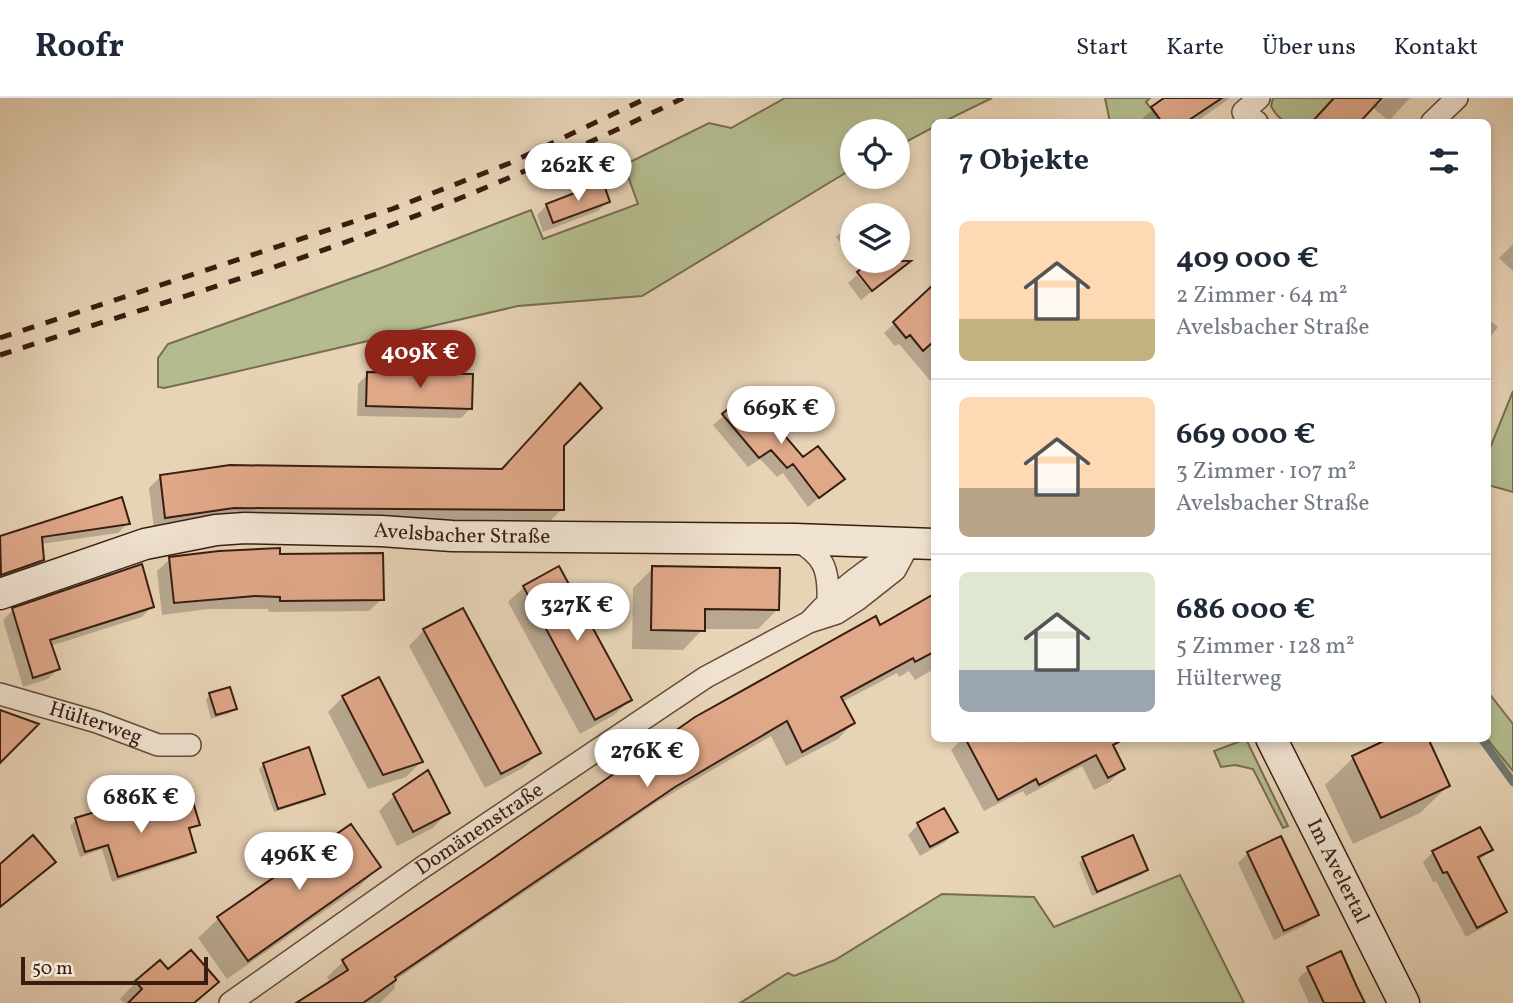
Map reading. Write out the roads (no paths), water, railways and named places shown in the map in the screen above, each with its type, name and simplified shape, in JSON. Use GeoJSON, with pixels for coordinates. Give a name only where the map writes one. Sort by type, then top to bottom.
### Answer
{"type":"FeatureCollection","features":[{"type":"Feature","properties":{"kind":"main road","name":"Avelsbacher Straße"},"geometry":{"type":"LineString","coordinates":[[0,594],[145,544],[216,530],[301,528],[452,536],[795,539],[922,544]]}},
{"type":"Feature","properties":{"kind":"main road","name":"Im Avelertal"},"geometry":{"type":"LineString","coordinates":[[1273,742],[1404,1003]]}},
{"type":"Feature","properties":{"kind":"street"},"geometry":{"type":"LineString","coordinates":[[1253,119],[1243,111],[1259,98]]}},
{"type":"Feature","properties":{"kind":"street"},"geometry":{"type":"LineString","coordinates":[[1435,119],[1457,98]]}},
{"type":"Feature","properties":{"kind":"street"},"geometry":{"type":"LineString","coordinates":[[795,539],[814,551],[823,562],[828,580],[828,601]]}},
{"type":"Feature","properties":{"kind":"street","name":"Domänenstraße"},"geometry":{"type":"LineString","coordinates":[[809,622],[845,585],[876,562],[922,544]]}},
{"type":"Feature","properties":{"kind":"street","name":"Domänenstraße"},"geometry":{"type":"LineString","coordinates":[[230,1003],[420,869],[706,677],[809,622],[837,613],[857,600],[922,544]]}},
{"type":"Feature","properties":{"kind":"street","name":"Hülterweg"},"geometry":{"type":"LineString","coordinates":[[0,694],[97,722],[158,745],[190,745]]}},
{"type":"Feature","properties":{"kind":"waterway"},"geometry":{"type":"LineString","coordinates":[[1484,742],[1513,782]]}},
{"type":"Feature","properties":{"kind":"railway"},"geometry":{"type":"LineString","coordinates":[[0,338],[392,209],[510,163],[647,98]]}},
{"type":"Feature","properties":{"kind":"railway"},"geometry":{"type":"LineString","coordinates":[[0,355],[249,275],[397,223],[541,164],[683,98]]}}]}
